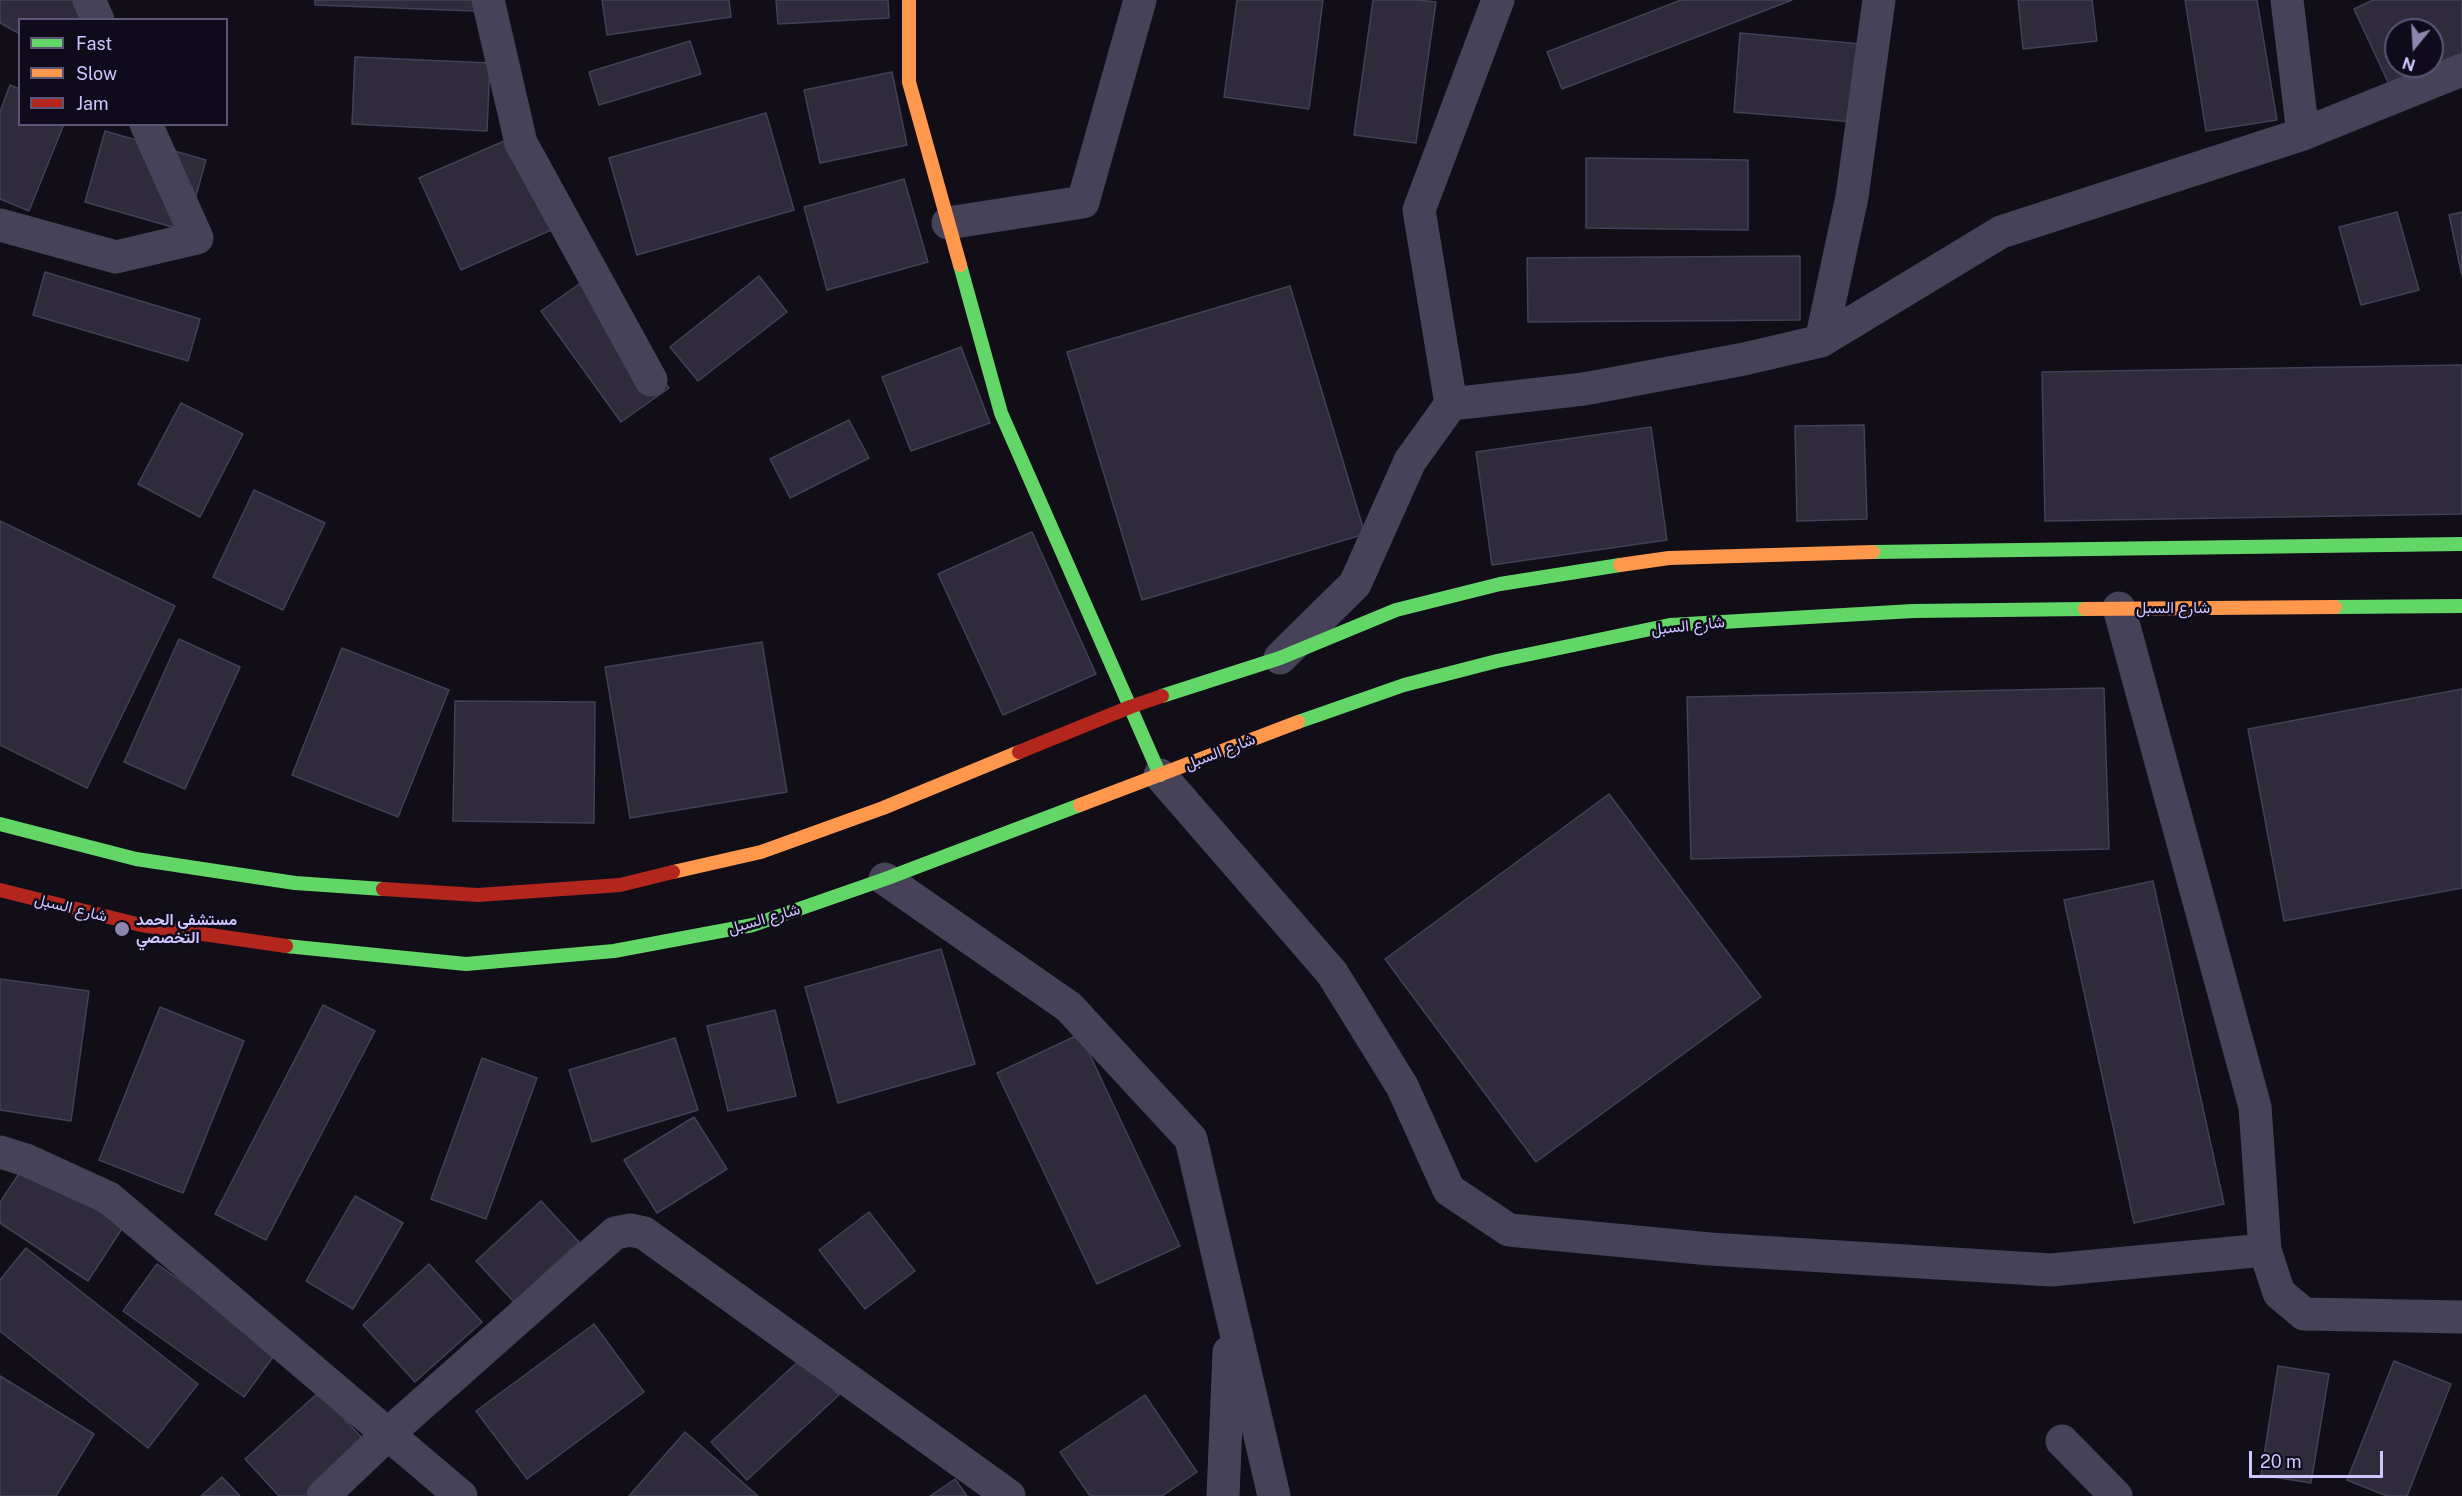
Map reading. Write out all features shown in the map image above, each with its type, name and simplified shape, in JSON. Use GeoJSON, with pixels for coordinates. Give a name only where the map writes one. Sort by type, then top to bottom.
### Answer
{"type":"FeatureCollection","features":[{"type":"Feature","properties":{"kind":"main road"},"geometry":{"type":"LineString","coordinates":[[909,0],[909,82],[1001,413],[1160,775]]}},
{"type":"Feature","properties":{"kind":"main road"},"geometry":{"type":"LineString","coordinates":[[1,831],[136,859],[295,883],[478,895],[620,885],[761,852],[883,808],[1130,707],[1280,657],[1396,610],[1500,584],[1669,558],[1918,551],[2462,544]]}},
{"type":"Feature","properties":{"kind":"main road","name":"شارع السبل"},"geometry":{"type":"LineString","coordinates":[[0,890],[141,925],[286,946],[466,964],[614,951],[753,925],[885,879],[1290,725],[1404,685],[1497,661],[1670,625],[1913,611],[2462,606]]}},
{"type":"Feature","properties":{"kind":"street"},"geometry":{"type":"LineString","coordinates":[[89,0],[97,18]]}},
{"type":"Feature","properties":{"kind":"street"},"geometry":{"type":"LineString","coordinates":[[488,0],[521,142],[651,380]]}},
{"type":"Feature","properties":{"kind":"street"},"geometry":{"type":"LineString","coordinates":[[948,223],[1083,202],[1140,0]]}},
{"type":"Feature","properties":{"kind":"street"},"geometry":{"type":"LineString","coordinates":[[1280,657],[1355,584],[1410,461],[1451,404],[1419,210],[1498,0]]}},
{"type":"Feature","properties":{"kind":"street"},"geometry":{"type":"LineString","coordinates":[[1821,341],[1852,197],[1879,0]]}},
{"type":"Feature","properties":{"kind":"street"},"geometry":{"type":"LineString","coordinates":[[2287,0],[2303,134]]}},
{"type":"Feature","properties":{"kind":"street"},"geometry":{"type":"LineString","coordinates":[[1451,404],[1584,388],[1744,359],[1821,341],[2001,232],[2303,134],[2462,70]]}},
{"type":"Feature","properties":{"kind":"street"},"geometry":{"type":"LineString","coordinates":[[0,225],[116,257],[197,238],[147,126]]}},
{"type":"Feature","properties":{"kind":"street"},"geometry":{"type":"LineString","coordinates":[[2119,608],[2255,1107],[2265,1250],[2279,1293],[2304,1314],[2462,1317]]}},
{"type":"Feature","properties":{"kind":"street"},"geometry":{"type":"LineString","coordinates":[[1160,775],[1332,973],[1402,1086],[1449,1190],[1509,1230],[1710,1249],[2051,1270],[2265,1250]]}},
{"type":"Feature","properties":{"kind":"street"},"geometry":{"type":"LineString","coordinates":[[885,879],[1069,1006],[1191,1139],[1274,1496]]}},
{"type":"Feature","properties":{"kind":"street"},"geometry":{"type":"LineString","coordinates":[[0,1152],[26,1160],[109,1198],[461,1496]]}},
{"type":"Feature","properties":{"kind":"street"},"geometry":{"type":"LineString","coordinates":[[323,1496],[388,1434],[615,1233],[630,1230],[644,1233],[1009,1496]]}},
{"type":"Feature","properties":{"kind":"street"},"geometry":{"type":"LineString","coordinates":[[1215,1492],[1230,1311]]}},
{"type":"Feature","properties":{"kind":"street"},"geometry":{"type":"LineString","coordinates":[[2062,1441],[2116,1496]]}},
{"type":"Feature","properties":{"kind":"building"},"geometry":{"type":"Polygon","coordinates":[[[0,0],[91,0],[82,18],[18,18],[18,33],[0,23],[0,0]]]}},
{"type":"Feature","properties":{"kind":"building"},"geometry":{"type":"Polygon","coordinates":[[[315,0],[475,0],[474,11],[315,5],[315,0]]]}},
{"type":"Feature","properties":{"kind":"building"},"geometry":{"type":"Polygon","coordinates":[[[602,0],[729,0],[731,17],[607,35],[602,0]]]}},
{"type":"Feature","properties":{"kind":"building"},"geometry":{"type":"Polygon","coordinates":[[[776,0],[888,0],[889,18],[778,24],[776,0]]]}},
{"type":"Feature","properties":{"kind":"building"},"geometry":{"type":"Polygon","coordinates":[[[1237,0],[1323,0],[1309,109],[1224,97],[1237,0]]]}},
{"type":"Feature","properties":{"kind":"building"},"geometry":{"type":"Polygon","coordinates":[[[1373,0],[1436,2],[1416,143],[1354,135],[1373,0]]]}},
{"type":"Feature","properties":{"kind":"building"},"geometry":{"type":"Polygon","coordinates":[[[1681,0],[1792,0],[1562,89],[1547,52],[1681,0]]]}},
{"type":"Feature","properties":{"kind":"building"},"geometry":{"type":"Polygon","coordinates":[[[2018,0],[2092,0],[2097,41],[2023,49],[2018,0]]]}},
{"type":"Feature","properties":{"kind":"building"},"geometry":{"type":"Polygon","coordinates":[[[2185,0],[2257,0],[2277,120],[2206,131],[2185,0]]]}},
{"type":"Feature","properties":{"kind":"building"},"geometry":{"type":"Polygon","coordinates":[[[2373,0],[2462,0],[2462,64],[2444,72],[2444,18],[2384,18],[2384,74],[2354,9],[2373,0]]]}},
{"type":"Feature","properties":{"kind":"building"},"geometry":{"type":"Polygon","coordinates":[[[1740,33],[1861,44],[1855,122],[1734,112],[1740,33]]]}},
{"type":"Feature","properties":{"kind":"building"},"geometry":{"type":"Polygon","coordinates":[[[690,41],[701,74],[599,105],[589,72],[690,41]]]}},
{"type":"Feature","properties":{"kind":"building"},"geometry":{"type":"Polygon","coordinates":[[[355,57],[490,63],[487,131],[352,124],[355,57]]]}},
{"type":"Feature","properties":{"kind":"building"},"geometry":{"type":"Polygon","coordinates":[[[892,72],[907,145],[820,163],[804,90],[892,72]]]}},
{"type":"Feature","properties":{"kind":"building"},"geometry":{"type":"Polygon","coordinates":[[[2386,78],[2431,78],[2394,95],[2386,78]]]}},
{"type":"Feature","properties":{"kind":"building"},"geometry":{"type":"Polygon","coordinates":[[[10,85],[18,88],[18,126],[63,126],[29,211],[0,199],[0,112],[10,85]]]}},
{"type":"Feature","properties":{"kind":"building"},"geometry":{"type":"Polygon","coordinates":[[[766,113],[794,210],[637,255],[609,158],[766,113]]]}},
{"type":"Feature","properties":{"kind":"building"},"geometry":{"type":"Polygon","coordinates":[[[105,131],[206,160],[186,231],[85,202],[105,131]]]}},
{"type":"Feature","properties":{"kind":"building"},"geometry":{"type":"Polygon","coordinates":[[[525,132],[567,223],[461,270],[419,178],[525,132]]]}},
{"type":"Feature","properties":{"kind":"building"},"geometry":{"type":"Polygon","coordinates":[[[1586,158],[1748,160],[1748,230],[1586,228],[1586,158]]]}},
{"type":"Feature","properties":{"kind":"building"},"geometry":{"type":"Polygon","coordinates":[[[904,179],[928,262],[827,290],[804,207],[904,179]]]}},
{"type":"Feature","properties":{"kind":"building"},"geometry":{"type":"Polygon","coordinates":[[[2397,212],[2419,290],[2361,305],[2339,227],[2397,212]]]}},
{"type":"Feature","properties":{"kind":"building"},"geometry":{"type":"Polygon","coordinates":[[[2462,212],[2462,276],[2449,215],[2462,212]]]}},
{"type":"Feature","properties":{"kind":"building"},"geometry":{"type":"Polygon","coordinates":[[[1800,256],[1800,320],[1528,322],[1527,258],[1800,256]]]}},
{"type":"Feature","properties":{"kind":"building"},"geometry":{"type":"Polygon","coordinates":[[[45,272],[200,319],[188,361],[33,315],[45,272]]]}},
{"type":"Feature","properties":{"kind":"building"},"geometry":{"type":"Polygon","coordinates":[[[759,276],[787,312],[698,381],[670,347],[759,276]]]}},
{"type":"Feature","properties":{"kind":"building"},"geometry":{"type":"Polygon","coordinates":[[[589,277],[669,388],[621,422],[541,311],[589,277]]]}},
{"type":"Feature","properties":{"kind":"building"},"geometry":{"type":"Polygon","coordinates":[[[1290,286],[1365,534],[1142,600],[1067,352],[1290,286]]]}},
{"type":"Feature","properties":{"kind":"building"},"geometry":{"type":"Polygon","coordinates":[[[961,347],[990,423],[911,451],[882,377],[961,347]]]}},
{"type":"Feature","properties":{"kind":"building"},"geometry":{"type":"Polygon","coordinates":[[[2462,365],[2462,514],[2045,521],[2042,372],[2462,365]]]}},
{"type":"Feature","properties":{"kind":"building"},"geometry":{"type":"Polygon","coordinates":[[[181,403],[243,434],[200,517],[138,484],[181,403]]]}},
{"type":"Feature","properties":{"kind":"building"},"geometry":{"type":"Polygon","coordinates":[[[849,420],[869,458],[790,498],[770,459],[849,420]]]}},
{"type":"Feature","properties":{"kind":"building"},"geometry":{"type":"Polygon","coordinates":[[[1864,425],[1867,519],[1797,521],[1795,426],[1864,425]]]}},
{"type":"Feature","properties":{"kind":"building"},"geometry":{"type":"Polygon","coordinates":[[[1651,427],[1667,540],[1492,565],[1476,452],[1651,427]]]}},
{"type":"Feature","properties":{"kind":"building"},"geometry":{"type":"Polygon","coordinates":[[[254,490],[325,523],[283,610],[213,577],[254,490]]]}},
{"type":"Feature","properties":{"kind":"building"},"geometry":{"type":"Polygon","coordinates":[[[0,521],[175,606],[87,788],[0,745],[0,521]]]}},
{"type":"Feature","properties":{"kind":"building"},"geometry":{"type":"Polygon","coordinates":[[[1032,532],[1096,674],[1003,715],[938,574],[1032,532]]]}},
{"type":"Feature","properties":{"kind":"building"},"geometry":{"type":"Polygon","coordinates":[[[179,639],[240,667],[185,789],[124,762],[179,639]]]}},
{"type":"Feature","properties":{"kind":"building"},"geometry":{"type":"Polygon","coordinates":[[[762,642],[787,792],[630,818],[605,667],[762,642]]]}},
{"type":"Feature","properties":{"kind":"building"},"geometry":{"type":"Polygon","coordinates":[[[342,648],[449,690],[398,817],[292,775],[342,648]]]}},
{"type":"Feature","properties":{"kind":"building"},"geometry":{"type":"Polygon","coordinates":[[[2104,688],[2109,849],[1691,859],[1687,697],[2104,688]]]}},
{"type":"Feature","properties":{"kind":"building"},"geometry":{"type":"Polygon","coordinates":[[[2462,689],[2462,888],[2284,921],[2248,729],[2462,689]]]}},
{"type":"Feature","properties":{"kind":"building"},"geometry":{"type":"Polygon","coordinates":[[[455,701],[595,702],[594,823],[453,821],[455,701]]]}},
{"type":"Feature","properties":{"kind":"building"},"geometry":{"type":"Polygon","coordinates":[[[1609,794],[1761,997],[1536,1162],[1385,959],[1609,794]]]}},
{"type":"Feature","properties":{"kind":"building"},"geometry":{"type":"Polygon","coordinates":[[[2153,881],[2224,1204],[2134,1223],[2064,900],[2153,881]]]}},
{"type":"Feature","properties":{"kind":"building"},"geometry":{"type":"Polygon","coordinates":[[[941,949],[975,1064],[838,1103],[805,987],[941,949]]]}},
{"type":"Feature","properties":{"kind":"building"},"geometry":{"type":"Polygon","coordinates":[[[0,979],[89,991],[71,1121],[0,1110],[0,979]]]}},
{"type":"Feature","properties":{"kind":"building"},"geometry":{"type":"Polygon","coordinates":[[[323,1005],[375,1031],[266,1240],[215,1214],[323,1005]]]}},
{"type":"Feature","properties":{"kind":"building"},"geometry":{"type":"Polygon","coordinates":[[[160,1007],[244,1041],[183,1193],[99,1160],[160,1007]]]}},
{"type":"Feature","properties":{"kind":"building"},"geometry":{"type":"Polygon","coordinates":[[[775,1010],[796,1096],[728,1111],[707,1026],[775,1010]]]}},
{"type":"Feature","properties":{"kind":"building"},"geometry":{"type":"Polygon","coordinates":[[[1080,1034],[1180,1246],[1097,1284],[997,1073],[1080,1034]]]}},
{"type":"Feature","properties":{"kind":"building"},"geometry":{"type":"Polygon","coordinates":[[[675,1038],[698,1110],[592,1142],[569,1070],[675,1038]]]}},
{"type":"Feature","properties":{"kind":"building"},"geometry":{"type":"Polygon","coordinates":[[[482,1058],[537,1078],[486,1219],[431,1199],[482,1058]]]}},
{"type":"Feature","properties":{"kind":"building"},"geometry":{"type":"Polygon","coordinates":[[[694,1117],[727,1169],[657,1213],[624,1160],[694,1117]]]}},
{"type":"Feature","properties":{"kind":"building"},"geometry":{"type":"Polygon","coordinates":[[[26,1163],[123,1227],[88,1281],[0,1223],[0,1202],[26,1163]]]}},
{"type":"Feature","properties":{"kind":"building"},"geometry":{"type":"Polygon","coordinates":[[[355,1196],[403,1223],[353,1309],[306,1281],[355,1196]]]}},
{"type":"Feature","properties":{"kind":"building"},"geometry":{"type":"Polygon","coordinates":[[[541,1201],[579,1242],[514,1302],[476,1261],[541,1201]]]}},
{"type":"Feature","properties":{"kind":"building"},"geometry":{"type":"Polygon","coordinates":[[[869,1212],[915,1271],[865,1309],[819,1250],[869,1212]]]}},
{"type":"Feature","properties":{"kind":"building"},"geometry":{"type":"Polygon","coordinates":[[[26,1248],[198,1384],[148,1448],[0,1331],[0,1280],[26,1248]]]}},
{"type":"Feature","properties":{"kind":"building"},"geometry":{"type":"Polygon","coordinates":[[[157,1264],[278,1350],[244,1397],[123,1311],[157,1264]]]}},
{"type":"Feature","properties":{"kind":"building"},"geometry":{"type":"Polygon","coordinates":[[[429,1264],[482,1322],[415,1382],[363,1325],[429,1264]]]}},
{"type":"Feature","properties":{"kind":"building"},"geometry":{"type":"Polygon","coordinates":[[[594,1324],[644,1392],[527,1479],[476,1411],[594,1324]]]}},
{"type":"Feature","properties":{"kind":"building"},"geometry":{"type":"Polygon","coordinates":[[[804,1356],[839,1395],[747,1480],[711,1442],[804,1356]]]}},
{"type":"Feature","properties":{"kind":"building"},"geometry":{"type":"Polygon","coordinates":[[[2394,1361],[2451,1384],[2407,1496],[2387,1496],[2347,1480],[2394,1361]]]}},
{"type":"Feature","properties":{"kind":"building"},"geometry":{"type":"Polygon","coordinates":[[[2278,1366],[2329,1374],[2311,1483],[2261,1475],[2278,1366]]]}},
{"type":"Feature","properties":{"kind":"building"},"geometry":{"type":"Polygon","coordinates":[[[0,1376],[94,1434],[56,1496],[0,1496],[0,1376]]]}},
{"type":"Feature","properties":{"kind":"building"},"geometry":{"type":"Polygon","coordinates":[[[319,1392],[365,1441],[304,1496],[279,1496],[245,1459],[319,1392]]]}},
{"type":"Feature","properties":{"kind":"building"},"geometry":{"type":"Polygon","coordinates":[[[1145,1395],[1197,1472],[1162,1496],[1090,1496],[1060,1452],[1145,1395]]]}},
{"type":"Feature","properties":{"kind":"building"},"geometry":{"type":"Polygon","coordinates":[[[685,1432],[758,1496],[629,1496],[685,1432]]]}},
{"type":"Feature","properties":{"kind":"building"},"geometry":{"type":"Polygon","coordinates":[[[222,1477],[240,1496],[201,1496],[222,1477]]]}},
{"type":"Feature","properties":{"kind":"building"},"geometry":{"type":"Polygon","coordinates":[[[955,1479],[967,1496],[930,1496],[955,1479]]]}},
{"type":"Feature","properties":{"kind":"traffic: fast"},"geometry":{"type":"LineString","coordinates":[[960,265],[1001,413],[1160,775]]}},
{"type":"Feature","properties":{"kind":"traffic: fast"},"geometry":{"type":"LineString","coordinates":[[1873,552],[2462,544]]}},
{"type":"Feature","properties":{"kind":"traffic: fast"},"geometry":{"type":"LineString","coordinates":[[1162,696],[1280,658],[1396,610],[1500,584],[1620,565]]}},
{"type":"Feature","properties":{"kind":"traffic: fast"},"geometry":{"type":"LineString","coordinates":[[2335,607],[2462,606]]}},
{"type":"Feature","properties":{"kind":"traffic: fast"},"geometry":{"type":"LineString","coordinates":[[1298,722],[1404,685],[1497,661],[1670,625],[1913,611],[2085,609]]}},
{"type":"Feature","properties":{"kind":"traffic: fast"},"geometry":{"type":"LineString","coordinates":[[286,946],[466,964],[614,951],[753,925],[885,879],[1080,805]]}},
{"type":"Feature","properties":{"kind":"traffic: fast"},"geometry":{"type":"LineString","coordinates":[[0,824],[136,859],[295,883],[383,889]]}},
{"type":"Feature","properties":{"kind":"traffic: slow"},"geometry":{"type":"LineString","coordinates":[[909,0],[909,82],[960,265]]}},
{"type":"Feature","properties":{"kind":"traffic: slow"},"geometry":{"type":"LineString","coordinates":[[1620,565],[1669,558],[1873,552]]}},
{"type":"Feature","properties":{"kind":"traffic: slow"},"geometry":{"type":"LineString","coordinates":[[2085,609],[2335,607]]}},
{"type":"Feature","properties":{"kind":"traffic: slow"},"geometry":{"type":"LineString","coordinates":[[1080,805],[1298,722]]}},
{"type":"Feature","properties":{"kind":"traffic: slow"},"geometry":{"type":"LineString","coordinates":[[673,872],[761,852],[883,808],[1019,752]]}},
{"type":"Feature","properties":{"kind":"traffic: jam"},"geometry":{"type":"LineString","coordinates":[[1019,752],[1162,696]]}},
{"type":"Feature","properties":{"kind":"traffic: jam"},"geometry":{"type":"LineString","coordinates":[[383,889],[478,895],[620,885],[673,872]]}},
{"type":"Feature","properties":{"kind":"traffic: jam"},"geometry":{"type":"LineString","coordinates":[[0,890],[141,925],[286,946]]}},
{"type":"Feature","properties":{"kind":"place","name":"مستشفى الحمد التخصصي"},"geometry":{"type":"Point","coordinates":[122,929]}}]}
